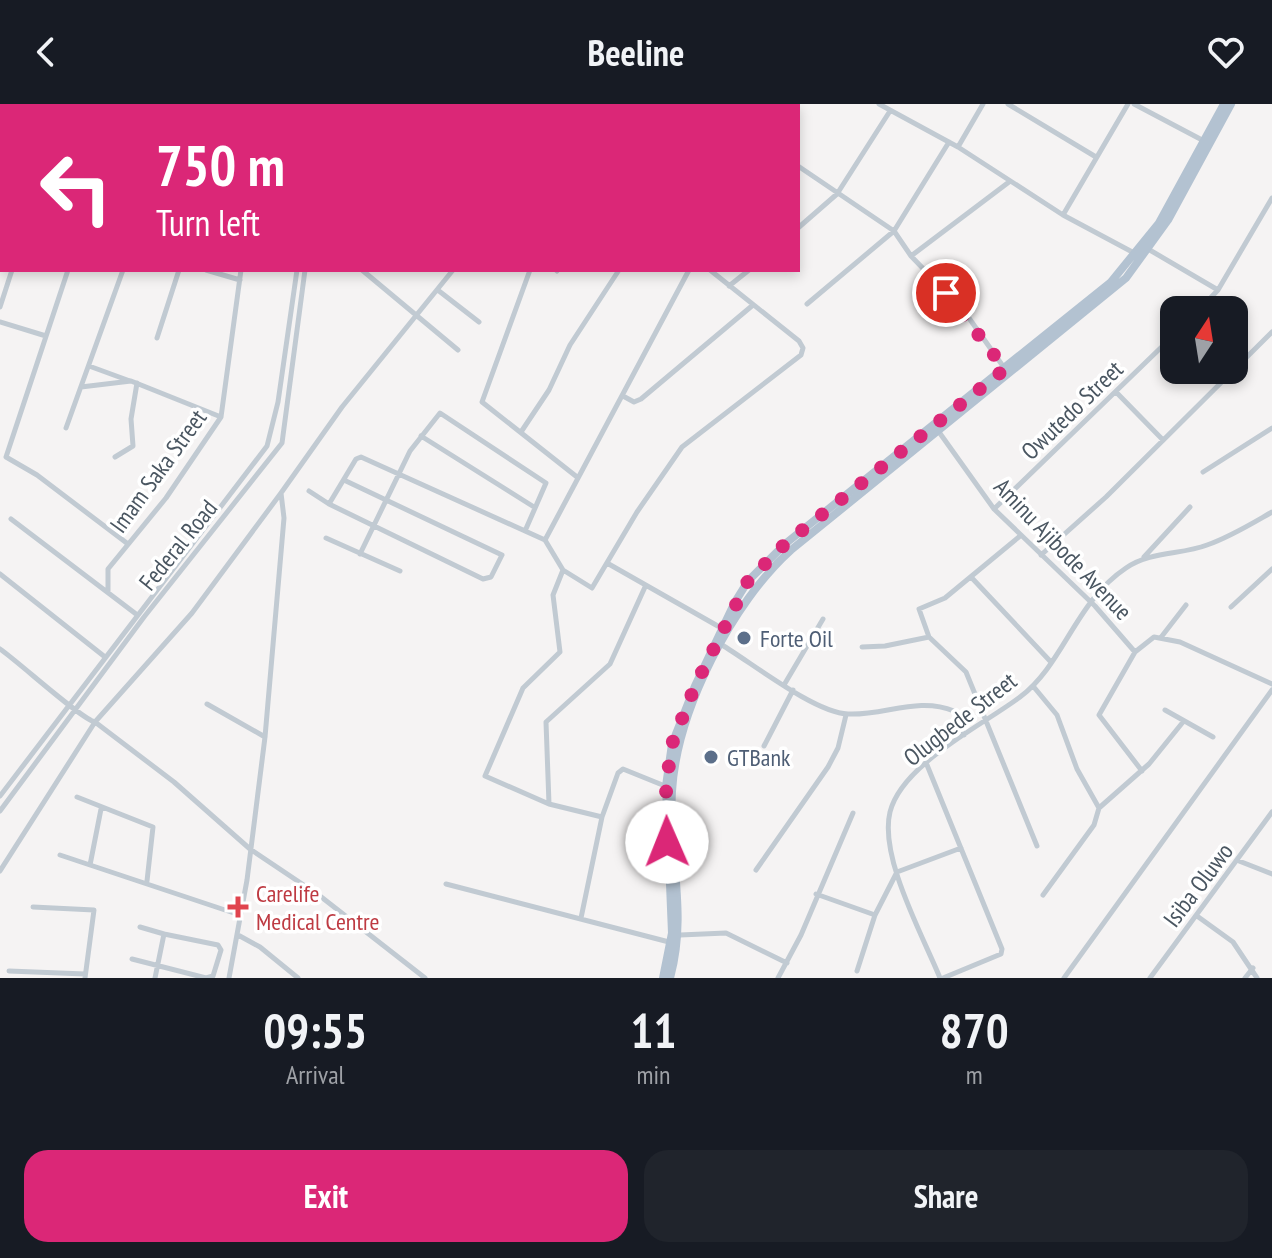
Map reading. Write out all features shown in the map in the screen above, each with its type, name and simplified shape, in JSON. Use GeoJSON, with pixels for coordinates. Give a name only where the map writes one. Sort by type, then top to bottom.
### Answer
{"type":"FeatureCollection","features":[{"type":"Feature","properties":{"kind":"main road"},"geometry":{"type":"LineString","coordinates":[[670,978],[680,935],[666,786],[680,720],[748,581],[765,562],[1098,294],[1136,254],[1205,142],[1224,104]]}},
{"type":"Feature","properties":{"kind":"main road"},"geometry":{"type":"LineString","coordinates":[[663,978],[671,942],[672,793],[676,764],[700,688],[742,605],[768,570],[1111,292],[1148,249],[1231,104]]}},
{"type":"Feature","properties":{"kind":"street"},"geometry":{"type":"LineString","coordinates":[[879,104],[958,147],[1063,215],[1136,254]]}},
{"type":"Feature","properties":{"kind":"street"},"geometry":{"type":"LineString","coordinates":[[958,147],[983,104]]}},
{"type":"Feature","properties":{"kind":"street"},"geometry":{"type":"LineString","coordinates":[[1008,104],[1096,157]]}},
{"type":"Feature","properties":{"kind":"street"},"geometry":{"type":"LineString","coordinates":[[1063,215],[1131,104],[1205,142]]}},
{"type":"Feature","properties":{"kind":"street"},"geometry":{"type":"LineString","coordinates":[[800,226],[837,194],[890,111]]}},
{"type":"Feature","properties":{"kind":"street"},"geometry":{"type":"LineString","coordinates":[[807,304],[894,231],[949,142]]}},
{"type":"Feature","properties":{"kind":"street"},"geometry":{"type":"LineString","coordinates":[[800,167],[894,231],[911,256],[964,311],[1005,369]]}},
{"type":"Feature","properties":{"kind":"street"},"geometry":{"type":"LineString","coordinates":[[911,256],[1009,182]]}},
{"type":"Feature","properties":{"kind":"street"},"geometry":{"type":"LineString","coordinates":[[1212,296],[1272,198]]}},
{"type":"Feature","properties":{"kind":"street"},"geometry":{"type":"LineString","coordinates":[[1148,249],[1218,290]]}},
{"type":"Feature","properties":{"kind":"street"},"geometry":{"type":"LineString","coordinates":[[0,307],[11,272]]}},
{"type":"Feature","properties":{"kind":"street"},"geometry":{"type":"LineString","coordinates":[[67,272],[3,456],[37,475],[128,544]]}},
{"type":"Feature","properties":{"kind":"street"},"geometry":{"type":"LineString","coordinates":[[66,428],[122,272]]}},
{"type":"Feature","properties":{"kind":"street"},"geometry":{"type":"LineString","coordinates":[[157,338],[178,272]]}},
{"type":"Feature","properties":{"kind":"street"},"geometry":{"type":"LineString","coordinates":[[213,272],[240,280]]}},
{"type":"Feature","properties":{"kind":"street","name":"Imam Saka Street"},"geometry":{"type":"LineString","coordinates":[[108,592],[106,575],[166,498],[221,417],[241,272]]}},
{"type":"Feature","properties":{"kind":"street","name":"Federal Road"},"geometry":{"type":"LineString","coordinates":[[0,811],[136,614],[267,446],[297,272]]}},
{"type":"Feature","properties":{"kind":"street","name":"Federal Road"},"geometry":{"type":"LineString","coordinates":[[0,796],[282,443],[305,272]]}},
{"type":"Feature","properties":{"kind":"street"},"geometry":{"type":"LineString","coordinates":[[364,272],[458,350]]}},
{"type":"Feature","properties":{"kind":"street"},"geometry":{"type":"LineString","coordinates":[[0,871],[95,722],[192,613],[342,407],[452,272]]}},
{"type":"Feature","properties":{"kind":"street"},"geometry":{"type":"LineString","coordinates":[[529,272],[482,402],[577,477]]}},
{"type":"Feature","properties":{"kind":"street"},"geometry":{"type":"LineString","coordinates":[[521,432],[549,390],[570,345],[618,272]]}},
{"type":"Feature","properties":{"kind":"street"},"geometry":{"type":"LineString","coordinates":[[545,540],[688,272]]}},
{"type":"Feature","properties":{"kind":"street"},"geometry":{"type":"LineString","coordinates":[[329,504],[359,456],[545,540],[563,570],[592,588],[637,512],[682,447],[801,355],[803,348],[799,341],[712,272]]}},
{"type":"Feature","properties":{"kind":"street"},"geometry":{"type":"LineString","coordinates":[[729,286],[746,272]]}},
{"type":"Feature","properties":{"kind":"street"},"geometry":{"type":"LineString","coordinates":[[439,291],[479,322]]}},
{"type":"Feature","properties":{"kind":"street"},"geometry":{"type":"LineString","coordinates":[[623,396],[634,402],[641,399],[753,305]]}},
{"type":"Feature","properties":{"kind":"street"},"geometry":{"type":"LineString","coordinates":[[0,322],[46,336]]}},
{"type":"Feature","properties":{"kind":"street"},"geometry":{"type":"LineString","coordinates":[[1041,555],[1272,332]]}},
{"type":"Feature","properties":{"kind":"street","name":"Owutedo Street"},"geometry":{"type":"LineString","coordinates":[[994,509],[1160,349]]}},
{"type":"Feature","properties":{"kind":"street"},"geometry":{"type":"LineString","coordinates":[[284,357],[293,358]]}},
{"type":"Feature","properties":{"kind":"street"},"geometry":{"type":"LineString","coordinates":[[89,366],[221,417]]}},
{"type":"Feature","properties":{"kind":"street"},"geometry":{"type":"LineString","coordinates":[[81,387],[134,382]]}},
{"type":"Feature","properties":{"kind":"street"},"geometry":{"type":"LineString","coordinates":[[115,457],[133,446],[131,419],[134,382]]}},
{"type":"Feature","properties":{"kind":"street"},"geometry":{"type":"LineString","coordinates":[[1116,392],[1163,440]]}},
{"type":"Feature","properties":{"kind":"street"},"geometry":{"type":"LineString","coordinates":[[360,554],[399,475],[435,415],[446,415],[540,476],[546,483],[525,531]]}},
{"type":"Feature","properties":{"kind":"street"},"geometry":{"type":"LineString","coordinates":[[1203,472],[1272,428]]}},
{"type":"Feature","properties":{"kind":"street","name":"Aminu Ajibode Avenue"},"geometry":{"type":"LineString","coordinates":[[939,432],[994,509],[1135,652]]}},
{"type":"Feature","properties":{"kind":"street"},"geometry":{"type":"LineString","coordinates":[[421,436],[534,507]]}},
{"type":"Feature","properties":{"kind":"street"},"geometry":{"type":"LineString","coordinates":[[309,491],[329,504],[483,579],[491,577],[502,555],[346,481]]}},
{"type":"Feature","properties":{"kind":"street"},"geometry":{"type":"LineString","coordinates":[[229,978],[238,935],[265,737],[284,518],[281,493]]}},
{"type":"Feature","properties":{"kind":"street"},"geometry":{"type":"LineString","coordinates":[[1144,558],[1190,507]]}},
{"type":"Feature","properties":{"kind":"street","name":"Olugbede Street"},"geometry":{"type":"LineString","coordinates":[[942,978],[897,872],[890,845],[890,811],[898,794],[964,735],[1033,686],[1088,602],[1124,569],[1144,558],[1206,546],[1272,512]]}},
{"type":"Feature","properties":{"kind":"street"},"geometry":{"type":"LineString","coordinates":[[11,519],[136,614]]}},
{"type":"Feature","properties":{"kind":"street"},"geometry":{"type":"LineString","coordinates":[[1020,536],[945,598],[919,609],[929,637],[966,672],[983,721],[1037,846]]}},
{"type":"Feature","properties":{"kind":"street"},"geometry":{"type":"LineString","coordinates":[[326,538],[400,571]]}},
{"type":"Feature","properties":{"kind":"street"},"geometry":{"type":"LineString","coordinates":[[607,563],[723,629]]}},
{"type":"Feature","properties":{"kind":"street"},"geometry":{"type":"LineString","coordinates":[[1231,607],[1272,569]]}},
{"type":"Feature","properties":{"kind":"street"},"geometry":{"type":"LineString","coordinates":[[563,570],[553,595],[560,652],[523,688],[485,776],[549,804],[602,817]]}},
{"type":"Feature","properties":{"kind":"street"},"geometry":{"type":"LineString","coordinates":[[0,574],[105,657]]}},
{"type":"Feature","properties":{"kind":"street"},"geometry":{"type":"LineString","coordinates":[[971,577],[1050,661]]}},
{"type":"Feature","properties":{"kind":"street"},"geometry":{"type":"LineString","coordinates":[[549,804],[546,722],[610,664],[645,587]]}},
{"type":"Feature","properties":{"kind":"street"},"geometry":{"type":"LineString","coordinates":[[1162,636],[1186,605]]}},
{"type":"Feature","properties":{"kind":"street"},"geometry":{"type":"LineString","coordinates":[[784,685],[823,619]]}},
{"type":"Feature","properties":{"kind":"street"},"geometry":{"type":"LineString","coordinates":[[1064,978],[1272,687],[1162,636],[1154,637],[1135,652],[1099,715],[1142,771]]}},
{"type":"Feature","properties":{"kind":"street"},"geometry":{"type":"LineString","coordinates":[[862,647],[885,646],[929,637]]}},
{"type":"Feature","properties":{"kind":"street"},"geometry":{"type":"LineString","coordinates":[[722,645],[784,685],[846,715],[914,705],[945,707],[954,711],[964,735]]}},
{"type":"Feature","properties":{"kind":"street"},"geometry":{"type":"LineString","coordinates":[[0,649],[73,706],[80,716],[95,722],[174,782],[250,849],[320,896],[425,978]]}},
{"type":"Feature","properties":{"kind":"street"},"geometry":{"type":"LineString","coordinates":[[1033,686],[1057,715],[1077,769],[1099,808]]}},
{"type":"Feature","properties":{"kind":"street"},"geometry":{"type":"LineString","coordinates":[[764,746],[793,690]]}},
{"type":"Feature","properties":{"kind":"street"},"geometry":{"type":"LineString","coordinates":[[207,704],[265,737]]}},
{"type":"Feature","properties":{"kind":"street"},"geometry":{"type":"LineString","coordinates":[[1165,710],[1213,737]]}},
{"type":"Feature","properties":{"kind":"street"},"geometry":{"type":"LineString","coordinates":[[756,870],[828,767],[838,748],[846,715]]}},
{"type":"Feature","properties":{"kind":"street"},"geometry":{"type":"LineString","coordinates":[[1043,895],[1094,825],[1099,808],[1142,771],[1183,722]]}},
{"type":"Feature","properties":{"kind":"street"},"geometry":{"type":"LineString","coordinates":[[927,765],[1003,952],[942,978]]}},
{"type":"Feature","properties":{"kind":"street"},"geometry":{"type":"LineString","coordinates":[[581,918],[602,817],[620,770],[666,786]]}},
{"type":"Feature","properties":{"kind":"street"},"geometry":{"type":"LineString","coordinates":[[77,797],[153,827],[147,881]]}},
{"type":"Feature","properties":{"kind":"street"},"geometry":{"type":"LineString","coordinates":[[90,865],[101,809]]}},
{"type":"Feature","properties":{"kind":"street","name":"Isiba Oluwo"},"geometry":{"type":"LineString","coordinates":[[1150,978],[1239,861],[1272,812]]}},
{"type":"Feature","properties":{"kind":"street"},"geometry":{"type":"LineString","coordinates":[[778,978],[853,813]]}},
{"type":"Feature","properties":{"kind":"street"},"geometry":{"type":"LineString","coordinates":[[857,971],[875,915],[897,872],[961,848]]}},
{"type":"Feature","properties":{"kind":"street"},"geometry":{"type":"LineString","coordinates":[[60,855],[147,881],[240,915]]}},
{"type":"Feature","properties":{"kind":"street"},"geometry":{"type":"LineString","coordinates":[[1239,861],[1272,874]]}},
{"type":"Feature","properties":{"kind":"street"},"geometry":{"type":"LineString","coordinates":[[446,884],[525,907],[671,942]]}},
{"type":"Feature","properties":{"kind":"street"},"geometry":{"type":"LineString","coordinates":[[816,894],[875,915]]}},
{"type":"Feature","properties":{"kind":"street"},"geometry":{"type":"LineString","coordinates":[[9,971],[35,976],[85,976],[94,910],[33,907]]}},
{"type":"Feature","properties":{"kind":"street"},"geometry":{"type":"LineString","coordinates":[[1197,916],[1233,942],[1257,978]]}},
{"type":"Feature","properties":{"kind":"street"},"geometry":{"type":"LineString","coordinates":[[132,959],[209,978],[213,976],[221,950],[218,945],[140,927]]}},
{"type":"Feature","properties":{"kind":"street"},"geometry":{"type":"LineString","coordinates":[[680,935],[726,933],[787,963]]}},
{"type":"Feature","properties":{"kind":"street"},"geometry":{"type":"LineString","coordinates":[[155,978],[164,934]]}},
{"type":"Feature","properties":{"kind":"street"},"geometry":{"type":"LineString","coordinates":[[238,935],[268,952],[298,978]]}},
{"type":"Feature","properties":{"kind":"street"},"geometry":{"type":"LineString","coordinates":[[1245,978],[1253,968]]}},
{"type":"Feature","properties":{"kind":"street"},"geometry":{"type":"LineString","coordinates":[[408,978],[414,969]]}},
{"type":"Feature","properties":{"kind":"place","name":"Forte Oil"},"geometry":{"type":"Point","coordinates":[744,638]}},
{"type":"Feature","properties":{"kind":"place","name":"GTBank"},"geometry":{"type":"Point","coordinates":[711,757]}},
{"type":"Feature","properties":{"kind":"place","name":"Carelife Medical Centre"},"geometry":{"type":"Point","coordinates":[238,907]}},
{"type":"Feature","properties":{"kind":"route"},"geometry":{"type":"LineString","coordinates":[[667,842],[666,786],[672,744],[695,686],[748,581],[785,544],[1005,369],[964,311],[946,293]]}}]}
